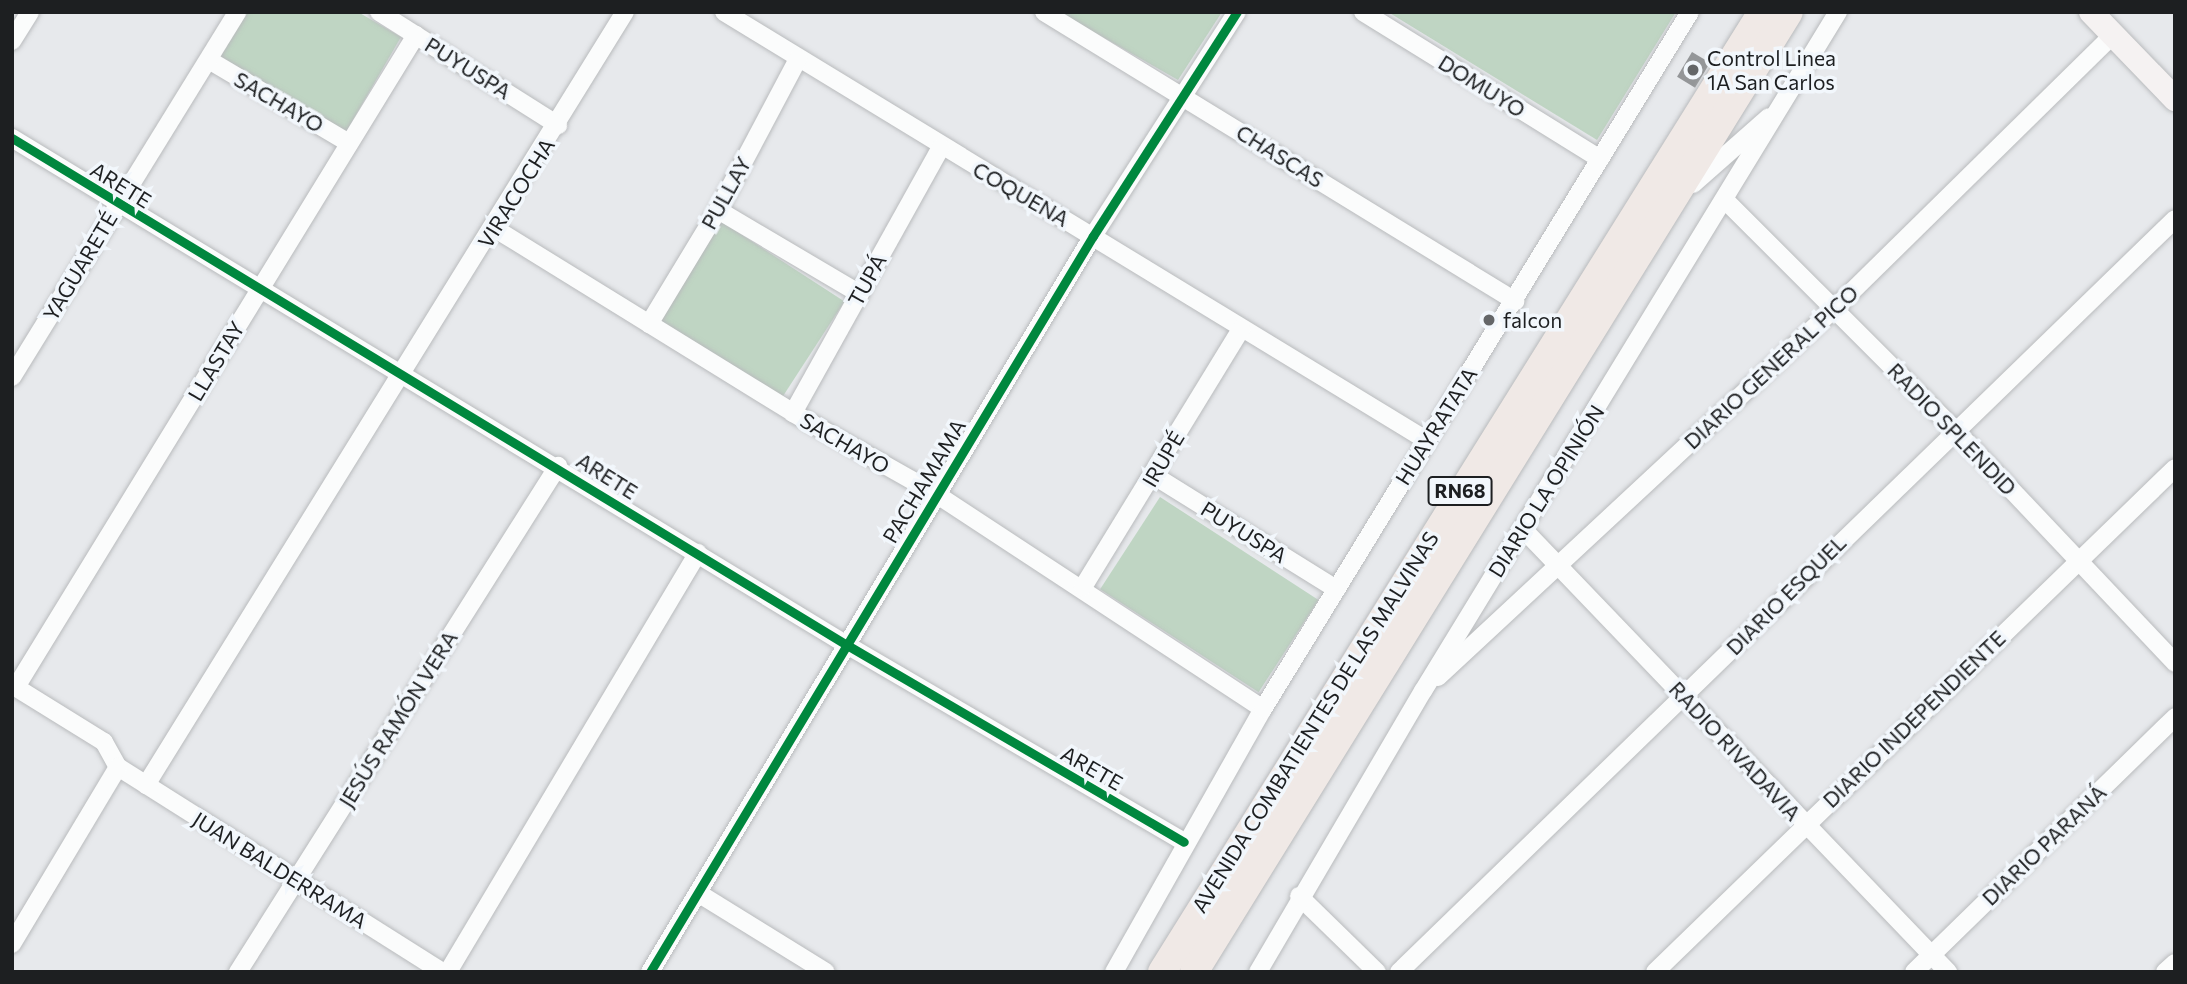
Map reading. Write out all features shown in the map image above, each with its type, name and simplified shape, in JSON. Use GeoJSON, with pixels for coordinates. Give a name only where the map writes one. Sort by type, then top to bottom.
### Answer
{"type":"FeatureCollection","features":[{"type":"Feature","properties":{"kind":"main road","name":"AVENIDA COMBATIENTES DE LAS MALVINAS"},"geometry":{"type":"LineString","coordinates":[[1162,972],[1762,12]]}},
{"type":"Feature","properties":{"kind":"main road","name":"AVENIDA COMBATIENTES DE LAS MALVINAS"},"geometry":{"type":"LineString","coordinates":[[1194,972],[1660,215],[1789,12]]}},
{"type":"Feature","properties":{"kind":"street"},"geometry":{"type":"LineString","coordinates":[[12,41],[30,12]]}},
{"type":"Feature","properties":{"kind":"street","name":"YAGUARETÉ"},"geometry":{"type":"LineString","coordinates":[[12,377],[237,12]]}},
{"type":"Feature","properties":{"kind":"street","name":"PUYUSPA"},"geometry":{"type":"LineString","coordinates":[[379,12],[558,125]]}},
{"type":"Feature","properties":{"kind":"street","name":"VIRACOCHA"},"geometry":{"type":"LineString","coordinates":[[146,785],[405,373],[625,12]]}},
{"type":"Feature","properties":{"kind":"street","name":"COQUENA"},"geometry":{"type":"LineString","coordinates":[[724,12],[940,147],[1093,236],[1426,440]]}},
{"type":"Feature","properties":{"kind":"street","name":"CHASCAS"},"geometry":{"type":"LineString","coordinates":[[1044,12],[1515,301]]}},
{"type":"Feature","properties":{"kind":"street","name":"PACHAMAMA"},"geometry":{"type":"LineString","coordinates":[[650,972],[1093,236],[1237,12]]}},
{"type":"Feature","properties":{"kind":"street","name":"DOMUYO"},"geometry":{"type":"LineString","coordinates":[[1363,12],[1600,159]]}},
{"type":"Feature","properties":{"kind":"street","name":"HUAYRATATA"},"geometry":{"type":"LineString","coordinates":[[1114,972],[1184,842],[1263,709],[1690,12]]}},
{"type":"Feature","properties":{"kind":"street","name":"DIARIO LA OPINIÓN"},"geometry":{"type":"LineString","coordinates":[[1258,972],[1299,896],[1838,12]]}},
{"type":"Feature","properties":{"kind":"street"},"geometry":{"type":"LineString","coordinates":[[2091,12],[2175,99]]}},
{"type":"Feature","properties":{"kind":"street","name":"LLASTAY"},"geometry":{"type":"LineString","coordinates":[[14,686],[416,35]]}},
{"type":"Feature","properties":{"kind":"street","name":"DIARIO GENERAL PICO"},"geometry":{"type":"LineString","coordinates":[[1423,691],[1561,566],[1835,308],[2113,35]]}},
{"type":"Feature","properties":{"kind":"street","name":"PULLAY"},"geometry":{"type":"LineString","coordinates":[[649,324],[718,210],[798,59]]}},
{"type":"Feature","properties":{"kind":"street","name":"SACHAYO"},"geometry":{"type":"LineString","coordinates":[[209,60],[349,143]]}},
{"type":"Feature","properties":{"kind":"street"},"geometry":{"type":"LineString","coordinates":[[1660,215],[1779,109]]}},
{"type":"Feature","properties":{"kind":"street","name":"ARETE"},"geometry":{"type":"LineString","coordinates":[[12,138],[260,289],[405,373],[847,645],[1184,842]]}},
{"type":"Feature","properties":{"kind":"street","name":"TUPÁ"},"geometry":{"type":"LineString","coordinates":[[793,413],[940,147]]}},
{"type":"Feature","properties":{"kind":"street","name":"RADIO SPLENDID"},"geometry":{"type":"LineString","coordinates":[[1724,200],[1954,429],[2175,663]]}},
{"type":"Feature","properties":{"kind":"street"},"geometry":{"type":"LineString","coordinates":[[718,210],[860,294]]}},
{"type":"Feature","properties":{"kind":"street","name":"DIARIO ESQUEL"},"geometry":{"type":"LineString","coordinates":[[1399,972],[1954,429],[2175,219]]}},
{"type":"Feature","properties":{"kind":"street","name":"SACHAYO"},"geometry":{"type":"LineString","coordinates":[[494,228],[793,413],[936,494],[1083,587],[1263,709]]}},
{"type":"Feature","properties":{"kind":"street","name":"IRUPÉ"},"geometry":{"type":"LineString","coordinates":[[1083,587],[1241,329]]}},
{"type":"Feature","properties":{"kind":"street","name":"JESÚS RAMÓN VERA"},"geometry":{"type":"LineString","coordinates":[[238,972],[558,466]]}},
{"type":"Feature","properties":{"kind":"street","name":"DIARIO INDEPENDIENTE"},"geometry":{"type":"LineString","coordinates":[[1655,972],[2175,468]]}},
{"type":"Feature","properties":{"kind":"street","name":"PUYUSPA"},"geometry":{"type":"LineString","coordinates":[[1153,475],[1336,589]]}},
{"type":"Feature","properties":{"kind":"street","name":"RADIO RIVADAVIA"},"geometry":{"type":"LineString","coordinates":[[1523,529],[1948,972]]}},
{"type":"Feature","properties":{"kind":"street"},"geometry":{"type":"LineString","coordinates":[[448,972],[698,553]]}},
{"type":"Feature","properties":{"kind":"street"},"geometry":{"type":"LineString","coordinates":[[12,944],[118,767],[104,742],[14,686]]}},
{"type":"Feature","properties":{"kind":"street","name":"DIARIO PARANÁ"},"geometry":{"type":"LineString","coordinates":[[1914,972],[2175,717]]}},
{"type":"Feature","properties":{"kind":"street","name":"JUAN BALDERRAMA"},"geometry":{"type":"LineString","coordinates":[[118,767],[442,972]]}},
{"type":"Feature","properties":{"kind":"street"},"geometry":{"type":"LineString","coordinates":[[698,893],[826,972]]}},
{"type":"Feature","properties":{"kind":"street"},"geometry":{"type":"LineString","coordinates":[[1299,896],[1377,972]]}},
{"type":"Feature","properties":{"kind":"street"},"geometry":{"type":"LineString","coordinates":[[2165,972],[2175,963]]}},
{"type":"Feature","properties":{"kind":"green space"},"geometry":{"type":"Polygon","coordinates":[[[247,12],[358,12],[401,37],[346,132],[220,56],[247,12]]]}},
{"type":"Feature","properties":{"kind":"green space"},"geometry":{"type":"Polygon","coordinates":[[[1059,12],[1222,12],[1178,80],[1059,12]]]}},
{"type":"Feature","properties":{"kind":"green space"},"geometry":{"type":"Polygon","coordinates":[[[1388,12],[1676,12],[1597,140],[1388,12]]]}},
{"type":"Feature","properties":{"kind":"green space"},"geometry":{"type":"Polygon","coordinates":[[[722,222],[844,302],[780,401],[657,322],[722,222]]]}},
{"type":"Feature","properties":{"kind":"green space"},"geometry":{"type":"Polygon","coordinates":[[[1160,497],[1319,600],[1259,692],[1100,589],[1160,497]]]}},
{"type":"Feature","properties":{"kind":"building","name":"Control Linea 1A San Carlos"},"geometry":{"type":"Polygon","coordinates":[[[1692,52],[1710,63],[1695,88],[1677,77],[1692,52]]]}},
{"type":"Feature","properties":{"kind":"cycle path"},"geometry":{"type":"LineString","coordinates":[[650,972],[1093,236],[1237,12]]}},
{"type":"Feature","properties":{"kind":"cycle path"},"geometry":{"type":"LineString","coordinates":[[12,138],[847,645],[1184,842]]}},
{"type":"Feature","properties":{"kind":"place","name":"Control Linea 1A San Carlos"},"geometry":{"type":"Point","coordinates":[1693,70]}},
{"type":"Feature","properties":{"kind":"place","name":"falcon"},"geometry":{"type":"Point","coordinates":[1489,320]}}]}
